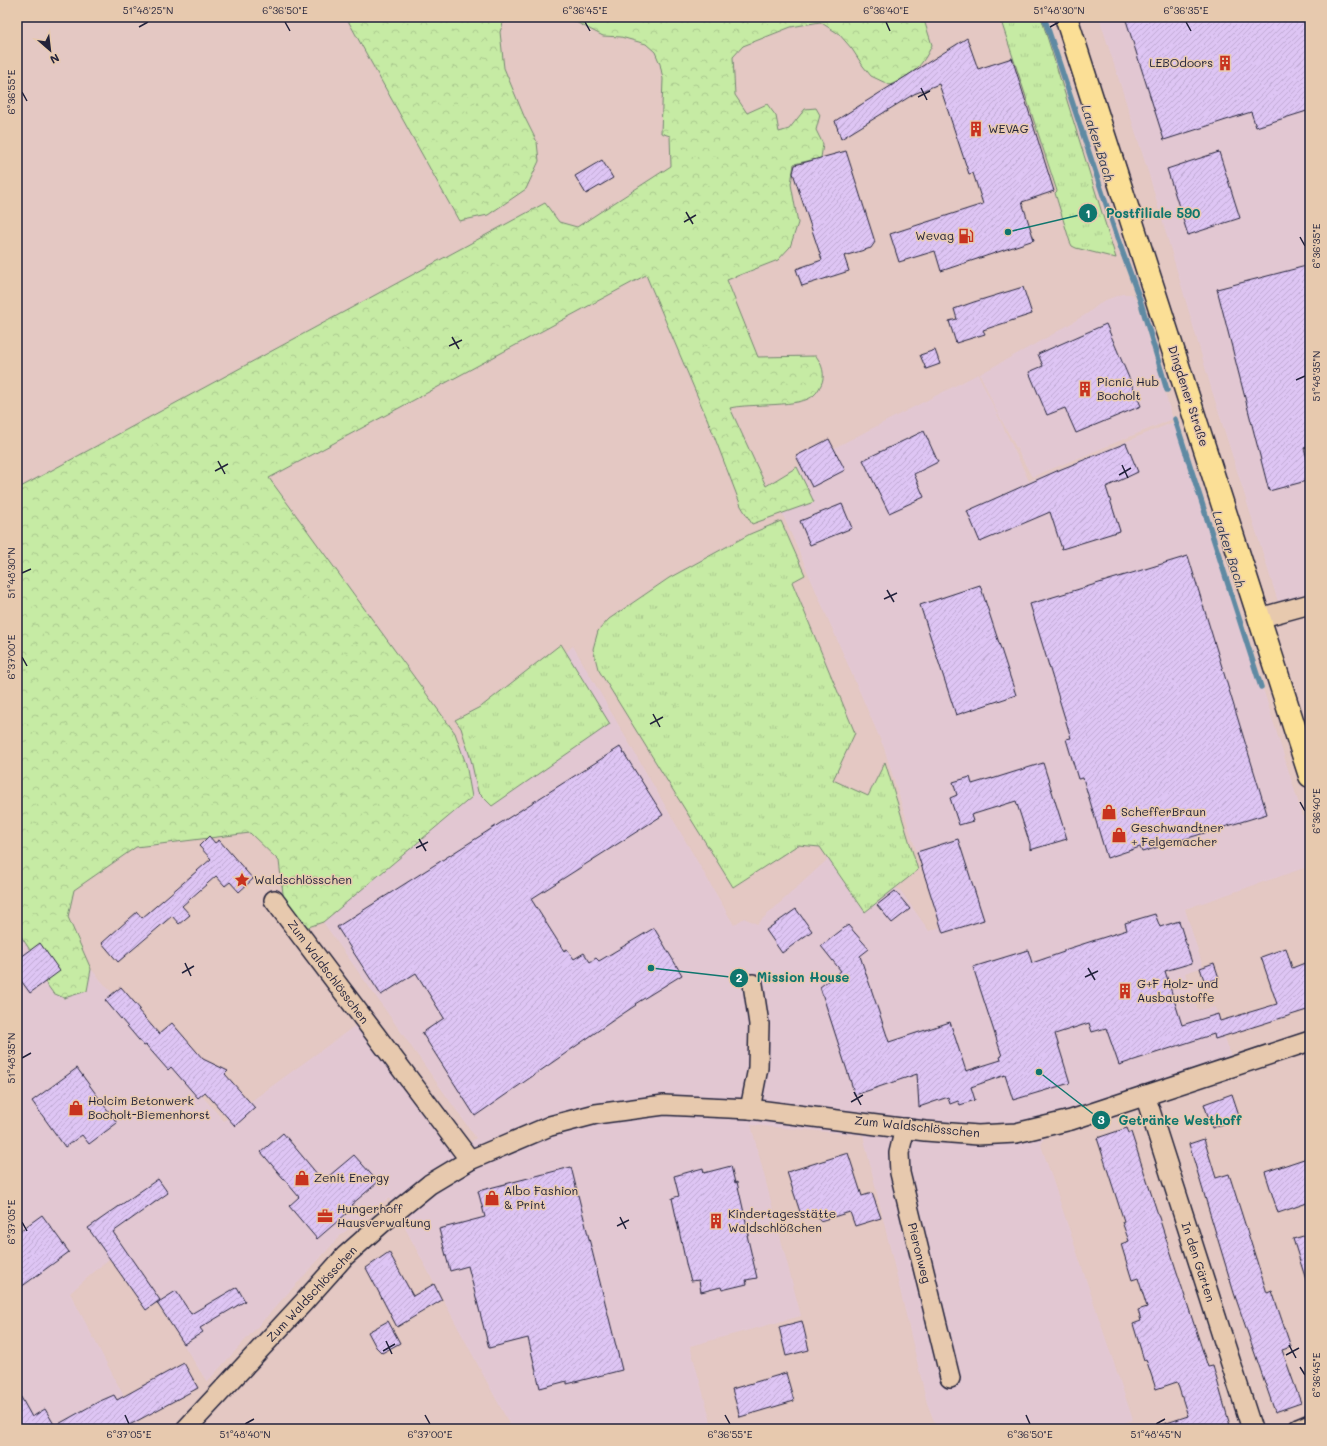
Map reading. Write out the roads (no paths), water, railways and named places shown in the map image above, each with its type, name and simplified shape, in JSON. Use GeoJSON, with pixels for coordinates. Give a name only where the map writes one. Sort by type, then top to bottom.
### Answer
{"type":"FeatureCollection","features":[{"type":"Feature","properties":{"kind":"main road","name":"Dingdener Straße"},"geometry":{"type":"LineString","coordinates":[[1066,17],[1310,776]]}},
{"type":"Feature","properties":{"kind":"street"},"geometry":{"type":"LineString","coordinates":[[1259,618],[1310,604]]}},
{"type":"Feature","properties":{"kind":"street","name":"Zum Waldschlösschen"},"geometry":{"type":"LineString","coordinates":[[274,900],[470,1160]]}},
{"type":"Feature","properties":{"kind":"street"},"geometry":{"type":"LineString","coordinates":[[750,1109],[758,1068],[759,1024],[753,984]]}},
{"type":"Feature","properties":{"kind":"street","name":"Zum Waldschlösschen"},"geometry":{"type":"LineString","coordinates":[[186,1429],[303,1303],[344,1256],[381,1224],[430,1184],[470,1160],[550,1126],[596,1114],[664,1105],[750,1109],[905,1128],[978,1135],[1016,1133],[1071,1120],[1310,1041]]}},
{"type":"Feature","properties":{"kind":"street","name":"In den Gärten"},"geometry":{"type":"LineString","coordinates":[[1145,1096],[1252,1429]]}},
{"type":"Feature","properties":{"kind":"street","name":"Pieronweg"},"geometry":{"type":"LineString","coordinates":[[905,1128],[899,1153],[900,1173],[950,1378]]}},
{"type":"Feature","properties":{"kind":"street"},"geometry":{"type":"LineString","coordinates":[[1298,1429],[1310,1424]]}},
{"type":"Feature","properties":{"kind":"waterway","name":"Laaker Bach"},"geometry":{"type":"LineString","coordinates":[[1044,17],[1118,240],[1140,300],[1167,390]]}},
{"type":"Feature","properties":{"kind":"waterway","name":"Laaker Bach"},"geometry":{"type":"LineString","coordinates":[[1175,419],[1261,687]]}},
{"type":"Feature","properties":{"kind":"place","name":"LEBOdoors"},"geometry":{"type":"Point","coordinates":[1225,63]}},
{"type":"Feature","properties":{"kind":"place","name":"WEVAG"},"geometry":{"type":"Point","coordinates":[976,129]}},
{"type":"Feature","properties":{"kind":"place","name":"Postfiliale 590"},"geometry":{"type":"Point","coordinates":[1008,232]}},
{"type":"Feature","properties":{"kind":"place","name":"Wevag"},"geometry":{"type":"Point","coordinates":[966,236]}},
{"type":"Feature","properties":{"kind":"place","name":"Picnic Hub Bocholt"},"geometry":{"type":"Point","coordinates":[1085,389]}},
{"type":"Feature","properties":{"kind":"place","name":"SchefferBraun"},"geometry":{"type":"Point","coordinates":[1109,812]}},
{"type":"Feature","properties":{"kind":"place","name":"Geschwandtner + Felgemacher"},"geometry":{"type":"Point","coordinates":[1119,835]}},
{"type":"Feature","properties":{"kind":"place","name":"Waldschlösschen"},"geometry":{"type":"Point","coordinates":[242,880]}},
{"type":"Feature","properties":{"kind":"place","name":"Mission House"},"geometry":{"type":"Point","coordinates":[651,968]}},
{"type":"Feature","properties":{"kind":"place","name":"G+F Holz- und Ausbaustoffe"},"geometry":{"type":"Point","coordinates":[1125,991]}},
{"type":"Feature","properties":{"kind":"place","name":"Getränke Westhoff"},"geometry":{"type":"Point","coordinates":[1039,1072]}},
{"type":"Feature","properties":{"kind":"place","name":"Holcim Betonwerk Bocholt-Biemenhorst"},"geometry":{"type":"Point","coordinates":[76,1108]}},
{"type":"Feature","properties":{"kind":"place","name":"Zenit Energy"},"geometry":{"type":"Point","coordinates":[302,1178]}},
{"type":"Feature","properties":{"kind":"place","name":"Albo Fashion & Print"},"geometry":{"type":"Point","coordinates":[492,1198]}},
{"type":"Feature","properties":{"kind":"place","name":"Hungerhoff Hausverwaltung"},"geometry":{"type":"Point","coordinates":[325,1216]}},
{"type":"Feature","properties":{"kind":"place","name":"Kindertagesstätte Waldschlößchen"},"geometry":{"type":"Point","coordinates":[716,1221]}}]}
